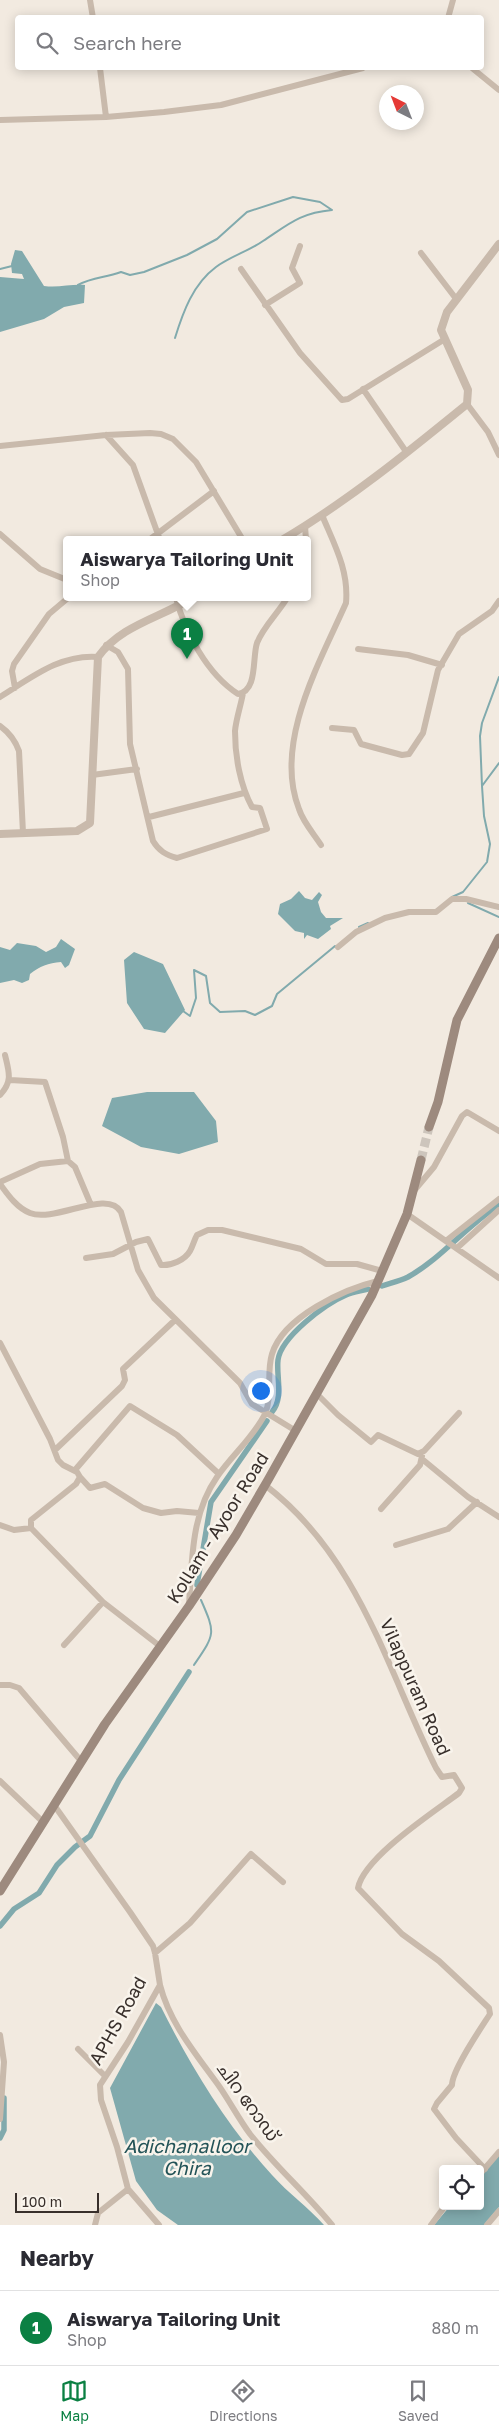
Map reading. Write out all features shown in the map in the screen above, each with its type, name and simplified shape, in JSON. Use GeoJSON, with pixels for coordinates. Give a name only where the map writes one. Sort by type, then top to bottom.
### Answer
{"type":"FeatureCollection","features":[{"type":"Feature","properties":{"kind":"main road"},"geometry":{"type":"LineString","coordinates":[[429,1127],[438,1102],[457,1020],[499,938]]}},
{"type":"Feature","properties":{"kind":"main road","name":"Kollam - Ayoor Road"},"geometry":{"type":"LineString","coordinates":[[0,1891],[105,1724],[189,1606],[236,1534],[265,1485],[378,1281],[407,1214],[421,1160]]}},
{"type":"Feature","properties":{"kind":"street"},"geometry":{"type":"LineString","coordinates":[[90,0],[92,15]]}},
{"type":"Feature","properties":{"kind":"street"},"geometry":{"type":"LineString","coordinates":[[449,15],[452,0]]}},
{"type":"Feature","properties":{"kind":"street"},"geometry":{"type":"LineString","coordinates":[[100,70],[106,117]]}},
{"type":"Feature","properties":{"kind":"street"},"geometry":{"type":"LineString","coordinates":[[0,120],[106,117],[221,105],[356,70]]}},
{"type":"Feature","properties":{"kind":"street"},"geometry":{"type":"LineString","coordinates":[[474,70],[499,90]]}},
{"type":"Feature","properties":{"kind":"street"},"geometry":{"type":"LineString","coordinates":[[499,244],[447,312],[441,330],[468,390],[467,404],[488,432],[499,456]]}},
{"type":"Feature","properties":{"kind":"street"},"geometry":{"type":"LineString","coordinates":[[265,305],[300,283],[292,268],[300,246]]}},
{"type":"Feature","properties":{"kind":"street"},"geometry":{"type":"LineString","coordinates":[[421,253],[457,300]]}},
{"type":"Feature","properties":{"kind":"street"},"geometry":{"type":"LineString","coordinates":[[241,269],[300,353],[338,397],[345,400],[445,339]]}},
{"type":"Feature","properties":{"kind":"street"},"geometry":{"type":"LineString","coordinates":[[363,389],[407,452]]}},
{"type":"Feature","properties":{"kind":"street"},"geometry":{"type":"LineString","coordinates":[[289,536],[322,515],[407,452],[467,404]]}},
{"type":"Feature","properties":{"kind":"street"},"geometry":{"type":"LineString","coordinates":[[0,446],[106,435],[150,433],[173,439],[196,462],[241,536]]}},
{"type":"Feature","properties":{"kind":"street"},"geometry":{"type":"LineString","coordinates":[[106,435],[133,465],[159,536]]}},
{"type":"Feature","properties":{"kind":"street"},"geometry":{"type":"LineString","coordinates":[[160,536],[214,491]]}},
{"type":"Feature","properties":{"kind":"street"},"geometry":{"type":"LineString","coordinates":[[321,845],[299,810],[295,796],[291,764],[295,727],[346,602],[348,584],[342,563],[322,515]]}},
{"type":"Feature","properties":{"kind":"street"},"geometry":{"type":"LineString","coordinates":[[305,526],[306,536]]}},
{"type":"Feature","properties":{"kind":"street"},"geometry":{"type":"LineString","coordinates":[[0,534],[40,569],[63,578]]}},
{"type":"Feature","properties":{"kind":"street"},"geometry":{"type":"LineString","coordinates":[[15,688],[12,671],[14,664],[49,614],[64,601]]}},
{"type":"Feature","properties":{"kind":"street"},"geometry":{"type":"LineString","coordinates":[[177,601],[194,641],[210,669],[229,689],[238,694],[243,693]]}},
{"type":"Feature","properties":{"kind":"street"},"geometry":{"type":"LineString","coordinates":[[0,834],[77,831],[90,823],[98,657],[106,645],[124,632],[187,601]]}},
{"type":"Feature","properties":{"kind":"street"},"geometry":{"type":"LineString","coordinates":[[106,645],[118,652],[128,669],[130,744],[149,817],[153,841],[161,852],[177,858],[267,829],[260,808],[252,807],[244,792],[235,730],[243,693],[248,688],[253,674],[257,642],[285,601]]}},
{"type":"Feature","properties":{"kind":"street"},"geometry":{"type":"LineString","coordinates":[[332,728],[354,730],[361,744],[402,755],[409,754],[423,733],[434,680],[459,634],[492,611],[499,601]]}},
{"type":"Feature","properties":{"kind":"street"},"geometry":{"type":"LineString","coordinates":[[358,649],[408,655],[442,665]]}},
{"type":"Feature","properties":{"kind":"street"},"geometry":{"type":"LineString","coordinates":[[0,697],[54,664],[74,657],[98,657]]}},
{"type":"Feature","properties":{"kind":"street"},"geometry":{"type":"LineString","coordinates":[[0,726],[12,737],[18,752],[23,834]]}},
{"type":"Feature","properties":{"kind":"street"},"geometry":{"type":"LineString","coordinates":[[92,775],[137,769]]}},
{"type":"Feature","properties":{"kind":"street"},"geometry":{"type":"LineString","coordinates":[[149,817],[244,792]]}},
{"type":"Feature","properties":{"kind":"street"},"geometry":{"type":"LineString","coordinates":[[338,947],[356,932],[385,918],[409,912],[436,912],[452,899],[499,907]]}},
{"type":"Feature","properties":{"kind":"street"},"geometry":{"type":"LineString","coordinates":[[0,1095],[7,1088],[10,1080],[4,1055]]}},
{"type":"Feature","properties":{"kind":"street"},"geometry":{"type":"LineString","coordinates":[[10,1080],[45,1082],[63,1137],[68,1161]]}},
{"type":"Feature","properties":{"kind":"street"},"geometry":{"type":"LineString","coordinates":[[412,1192],[434,1166],[462,1116],[467,1112],[499,1131]]}},
{"type":"Feature","properties":{"kind":"street"},"geometry":{"type":"LineString","coordinates":[[91,1205],[75,1166],[68,1161],[40,1164],[0,1185],[18,1206],[30,1213],[40,1215],[52,1215],[91,1205],[109,1203],[118,1208],[130,1247],[146,1286],[154,1298],[240,1383],[252,1404],[296,1431]]}},
{"type":"Feature","properties":{"kind":"street"},"geometry":{"type":"LineString","coordinates":[[448,1241],[499,1198]]}},
{"type":"Feature","properties":{"kind":"street"},"geometry":{"type":"LineString","coordinates":[[456,1247],[499,1210]]}},
{"type":"Feature","properties":{"kind":"street"},"geometry":{"type":"LineString","coordinates":[[407,1214],[499,1278]]}},
{"type":"Feature","properties":{"kind":"street"},"geometry":{"type":"LineString","coordinates":[[86,1258],[113,1254],[130,1247],[136,1242],[150,1239],[161,1265],[165,1265],[185,1257],[190,1251],[197,1235],[208,1230],[222,1230],[304,1250],[326,1264],[357,1264],[382,1271]]}},
{"type":"Feature","properties":{"kind":"street"},"geometry":{"type":"LineString","coordinates":[[189,1606],[190,1571],[199,1513],[208,1492],[219,1474],[253,1433],[265,1413],[268,1403],[272,1354],[281,1337],[297,1322],[343,1291],[378,1281]]}},
{"type":"Feature","properties":{"kind":"street"},"geometry":{"type":"LineString","coordinates":[[55,1450],[122,1386],[125,1380],[123,1369],[175,1320]]}},
{"type":"Feature","properties":{"kind":"street"},"geometry":{"type":"LineString","coordinates":[[0,1343],[60,1463],[75,1470],[90,1488],[105,1484],[143,1508],[161,1513],[177,1511],[199,1513]]}},
{"type":"Feature","properties":{"kind":"street"},"geometry":{"type":"LineString","coordinates":[[317,1394],[371,1442],[378,1435],[422,1456],[477,1502],[499,1517]]}},
{"type":"Feature","properties":{"kind":"street"},"geometry":{"type":"LineString","coordinates":[[75,1470],[130,1406],[177,1435],[219,1474]]}},
{"type":"Feature","properties":{"kind":"street"},"geometry":{"type":"LineString","coordinates":[[381,1509],[420,1465],[422,1456],[459,1414]]}},
{"type":"Feature","properties":{"kind":"street"},"geometry":{"type":"LineString","coordinates":[[80,1477],[76,1484],[31,1520],[31,1528],[104,1602],[161,1647]]}},
{"type":"Feature","properties":{"kind":"street","name":"Vilappuram Road"},"geometry":{"type":"LineString","coordinates":[[265,1485],[294,1509],[330,1551],[352,1585],[388,1659],[436,1768],[442,1777],[454,1775],[462,1788],[459,1794],[402,1834],[376,1860],[359,1883],[358,1888],[402,1934],[438,1961],[489,2008],[490,2014],[458,2067],[452,2080],[452,2085],[437,2102],[434,2109],[477,2165]]}},
{"type":"Feature","properties":{"kind":"street"},"geometry":{"type":"LineString","coordinates":[[396,1545],[448,1529],[477,1502]]}},
{"type":"Feature","properties":{"kind":"street"},"geometry":{"type":"LineString","coordinates":[[0,1525],[14,1530],[31,1528]]}},
{"type":"Feature","properties":{"kind":"street"},"geometry":{"type":"LineString","coordinates":[[64,1645],[104,1602]]}},
{"type":"Feature","properties":{"kind":"street"},"geometry":{"type":"LineString","coordinates":[[0,1686],[10,1685],[20,1688],[81,1761]]}},
{"type":"Feature","properties":{"kind":"street"},"geometry":{"type":"LineString","coordinates":[[0,1781],[43,1822]]}},
{"type":"Feature","properties":{"kind":"street","name":"APHS Road"},"geometry":{"type":"LineString","coordinates":[[54,1805],[153,1946],[155,1953],[160,1984],[128,2042],[105,2076],[100,2085],[99,2092],[128,2189]]}},
{"type":"Feature","properties":{"kind":"street"},"geometry":{"type":"LineString","coordinates":[[155,1953],[190,1923],[251,1854],[283,1882]]}},
{"type":"Feature","properties":{"kind":"street","name":"ചിറ റോഡ്"},"geometry":{"type":"LineString","coordinates":[[160,1984],[164,2000],[173,2020],[194,2054],[250,2133],[332,2225]]}},
{"type":"Feature","properties":{"kind":"street"},"geometry":{"type":"LineString","coordinates":[[0,2035],[4,2062],[0,2119]]}},
{"type":"Feature","properties":{"kind":"street"},"geometry":{"type":"LineString","coordinates":[[78,2049],[105,2076]]}},
{"type":"Feature","properties":{"kind":"street"},"geometry":{"type":"LineString","coordinates":[[484,2169],[499,2152]]}},
{"type":"Feature","properties":{"kind":"street"},"geometry":{"type":"LineString","coordinates":[[96,2225],[98,2213],[128,2189],[159,2225]]}},
{"type":"Feature","properties":{"kind":"street"},"geometry":{"type":"LineString","coordinates":[[431,2225],[442,2210]]}},
{"type":"Feature","properties":{"kind":"street"},"geometry":{"type":"LineString","coordinates":[[487,2225],[499,2210]]}},
{"type":"Feature","properties":{"kind":"water"},"geometry":{"type":"Polygon","coordinates":[[[15,250],[22,251],[44,286],[85,285],[84,303],[64,307],[44,319],[0,332],[0,277],[24,279],[22,274],[12,273],[11,264],[15,250]]]}},
{"type":"Feature","properties":{"kind":"water"},"geometry":{"type":"Polygon","coordinates":[[[299,891],[305,898],[312,900],[319,892],[322,895],[318,902],[321,912],[326,918],[343,918],[330,926],[331,929],[318,939],[307,935],[304,939],[304,933],[295,931],[278,914],[280,904],[291,899],[299,891]]]}},
{"type":"Feature","properties":{"kind":"water"},"geometry":{"type":"Polygon","coordinates":[[[61,939],[75,949],[69,965],[65,968],[61,962],[52,963],[34,971],[30,974],[29,980],[22,983],[14,980],[0,983],[0,947],[10,950],[17,943],[36,946],[46,952],[56,947],[61,939]]]}},
{"type":"Feature","properties":{"kind":"water"},"geometry":{"type":"Polygon","coordinates":[[[134,952],[163,964],[185,1010],[165,1033],[144,1029],[127,1003],[124,960],[134,952]]]}},
{"type":"Feature","properties":{"kind":"water"},"geometry":{"type":"Polygon","coordinates":[[[147,1092],[194,1092],[216,1121],[218,1142],[179,1154],[141,1147],[102,1126],[112,1098],[147,1092]]]}},
{"type":"Feature","properties":{"kind":"water","name":"Adichanalloor Chira"},"geometry":{"type":"Polygon","coordinates":[[[156,2003],[161,2007],[197,2074],[240,2137],[278,2182],[324,2225],[178,2225],[157,2210],[136,2181],[110,2088],[156,2003]]]}},
{"type":"Feature","properties":{"kind":"water"},"geometry":{"type":"Polygon","coordinates":[[[499,2154],[499,2207],[484,2225],[434,2225],[447,2210],[484,2210],[484,2170],[499,2154]]]}},
{"type":"Feature","properties":{"kind":"waterway"},"geometry":{"type":"LineString","coordinates":[[78,285],[89,280],[121,272],[130,275],[144,272],[187,255],[217,239],[247,212],[293,197],[320,202],[332,210],[321,211],[295,220],[258,245],[216,267],[195,290],[185,309],[175,338]]}},
{"type":"Feature","properties":{"kind":"waterway"},"geometry":{"type":"LineString","coordinates":[[0,269],[12,266]]}},
{"type":"Feature","properties":{"kind":"waterway"},"geometry":{"type":"LineString","coordinates":[[482,786],[480,736],[482,723],[499,677]]}},
{"type":"Feature","properties":{"kind":"waterway"},"geometry":{"type":"LineString","coordinates":[[452,897],[463,892],[487,862],[490,844],[484,816],[482,786],[499,763]]}},
{"type":"Feature","properties":{"kind":"waterway"},"geometry":{"type":"LineString","coordinates":[[468,903],[499,917]]}},
{"type":"Feature","properties":{"kind":"waterway"},"geometry":{"type":"LineString","coordinates":[[359,927],[368,923]]}},
{"type":"Feature","properties":{"kind":"waterway"},"geometry":{"type":"LineString","coordinates":[[183,1011],[190,1016],[196,998],[194,970],[206,976],[210,1003],[220,1012],[245,1011],[255,1015],[272,1006],[277,994],[335,946]]}},
{"type":"Feature","properties":{"kind":"waterway"},"geometry":{"type":"LineString","coordinates":[[382,1286],[405,1278],[432,1261],[476,1222],[499,1205]]}},
{"type":"Feature","properties":{"kind":"waterway"},"geometry":{"type":"LineString","coordinates":[[272,1412],[276,1406],[279,1394],[278,1360],[287,1341],[305,1322],[337,1299],[368,1289]]}},
{"type":"Feature","properties":{"kind":"waterway"},"geometry":{"type":"LineString","coordinates":[[197,1585],[211,1502],[267,1421]]}},
{"type":"Feature","properties":{"kind":"waterway"},"geometry":{"type":"LineString","coordinates":[[194,1665],[206,1647],[211,1634],[209,1620],[201,1600]]}},
{"type":"Feature","properties":{"kind":"waterway"},"geometry":{"type":"LineString","coordinates":[[0,1926],[14,1909],[39,1893],[57,1865],[75,1847],[90,1836],[119,1780],[189,1672]]}},
{"type":"Feature","properties":{"kind":"waterway"},"geometry":{"type":"LineString","coordinates":[[0,2138],[4,2130],[4,2098]]}},
{"type":"Feature","properties":{"kind":"tunnel"},"geometry":{"type":"LineString","coordinates":[[421,1160],[429,1127]]}},
{"type":"Feature","properties":{"kind":"place","name":"Aiswarya Tailoring Unit"},"geometry":{"type":"Point","coordinates":[187,659]}}]}
